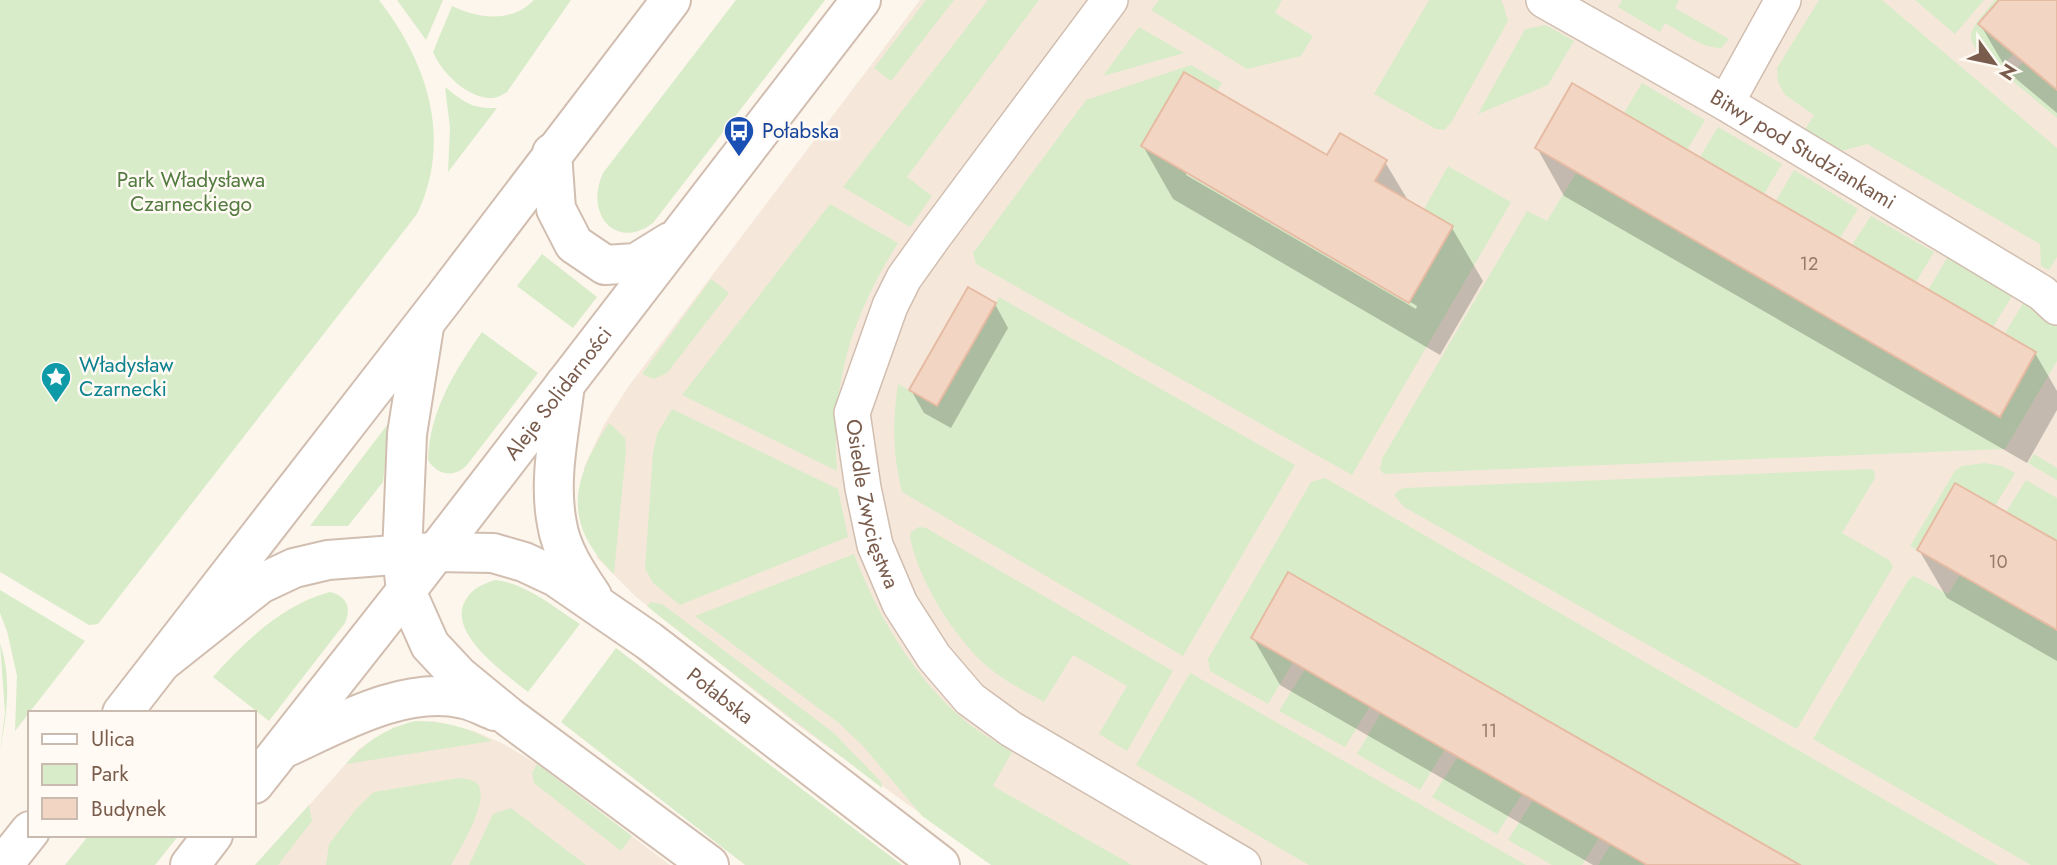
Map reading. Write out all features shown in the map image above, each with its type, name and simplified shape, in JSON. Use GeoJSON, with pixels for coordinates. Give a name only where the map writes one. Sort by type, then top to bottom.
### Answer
{"type":"FeatureCollection","features":[{"type":"Feature","properties":{"kind":"street"},"geometry":{"type":"LineString","coordinates":[[124,711],[671,0]]}},
{"type":"Feature","properties":{"kind":"street","name":"Aleje Solidarności"},"geometry":{"type":"LineString","coordinates":[[256,781],[282,749],[414,566],[565,384],[861,0]]}},
{"type":"Feature","properties":{"kind":"street","name":"Osiedle Zwycięstwa"},"geometry":{"type":"LineString","coordinates":[[1110,0],[904,278],[890,306],[852,413],[863,488],[875,545],[900,604],[934,657],[970,699],[997,720],[1243,865]]}},
{"type":"Feature","properties":{"kind":"street","name":"Bitwy pod Studziankami"},"geometry":{"type":"LineString","coordinates":[[1544,0],[1726,103],[2042,293],[2057,307]]}},
{"type":"Feature","properties":{"kind":"street"},"geometry":{"type":"LineString","coordinates":[[1726,103],[1783,0]]}},
{"type":"Feature","properties":{"kind":"street"},"geometry":{"type":"LineString","coordinates":[[552,153],[556,209],[574,244],[605,265],[636,263],[677,238]]}},
{"type":"Feature","properties":{"kind":"street"},"geometry":{"type":"LineString","coordinates":[[425,321],[407,434],[414,566],[430,645],[459,676],[509,717],[709,865]]}},
{"type":"Feature","properties":{"kind":"street"},"geometry":{"type":"LineString","coordinates":[[565,384],[554,484],[557,525],[572,566],[597,604]]}},
{"type":"Feature","properties":{"kind":"street","name":"Połabska"},"geometry":{"type":"LineString","coordinates":[[163,660],[260,584],[294,568],[328,560],[414,566],[493,553],[524,562],[556,577],[597,604],[940,865]]}},
{"type":"Feature","properties":{"kind":"street"},"geometry":{"type":"LineString","coordinates":[[282,749],[368,709],[406,699],[464,698],[509,717]]}},
{"type":"Feature","properties":{"kind":"street"},"geometry":{"type":"LineString","coordinates":[[3,865],[28,834]]}},
{"type":"Feature","properties":{"kind":"street"},"geometry":{"type":"LineString","coordinates":[[190,865],[211,837]]}},
{"type":"Feature","properties":{"kind":"shaded area"},"geometry":{"type":"Polygon","coordinates":[[[920,0],[2057,0],[2057,865],[992,865],[800,727],[635,596],[597,558],[584,467],[604,425],[628,387],[920,0]]]}},
{"type":"Feature","properties":{"kind":"shaded area"},"geometry":{"type":"Polygon","coordinates":[[[434,721],[474,731],[504,744],[537,764],[670,865],[256,865],[359,749],[394,727],[434,721]]]}},
{"type":"Feature","properties":{"kind":"green space","name":"Park Władysława Czarneckiego"},"geometry":{"type":"Polygon","coordinates":[[[0,0],[379,0],[410,49],[422,75],[429,102],[433,158],[428,186],[417,214],[98,624],[89,625],[0,572],[0,0]]]}},
{"type":"Feature","properties":{"kind":"green space"},"geometry":{"type":"Polygon","coordinates":[[[397,0],[443,0],[426,40],[397,0]]]}},
{"type":"Feature","properties":{"kind":"green space"},"geometry":{"type":"Polygon","coordinates":[[[534,0],[571,0],[507,92],[492,98],[474,94],[457,83],[442,68],[433,52],[452,6],[473,14],[495,16],[516,12],[534,0]]]}},
{"type":"Feature","properties":{"kind":"green space"},"geometry":{"type":"Polygon","coordinates":[[[736,0],[825,0],[653,223],[639,231],[627,233],[616,230],[607,224],[598,202],[598,188],[603,173],[736,0]]]}},
{"type":"Feature","properties":{"kind":"green space"},"geometry":{"type":"Polygon","coordinates":[[[926,0],[954,0],[891,81],[874,68],[926,0]]]}},
{"type":"Feature","properties":{"kind":"green space"},"geometry":{"type":"Polygon","coordinates":[[[988,0],[1039,0],[907,177],[932,196],[910,227],[843,187],[988,0]]]}},
{"type":"Feature","properties":{"kind":"green space"},"geometry":{"type":"Polygon","coordinates":[[[1159,0],[1282,0],[1275,13],[1313,36],[1301,56],[1247,69],[1151,10],[1159,0]]]}},
{"type":"Feature","properties":{"kind":"green space"},"geometry":{"type":"Polygon","coordinates":[[[1429,0],[1500,0],[1508,21],[1451,123],[1444,130],[1436,129],[1374,94],[1429,0]]]}},
{"type":"Feature","properties":{"kind":"green space"},"geometry":{"type":"Polygon","coordinates":[[[1622,0],[1679,0],[1675,8],[1729,39],[1721,48],[1706,46],[1665,23],[1660,32],[1618,7],[1622,0]]]}},
{"type":"Feature","properties":{"kind":"green space"},"geometry":{"type":"Polygon","coordinates":[[[1819,0],[1882,0],[2057,148],[2057,257],[2049,270],[2041,266],[2040,244],[1867,144],[1842,151],[1805,129],[1814,115],[1785,95],[1778,82],[1777,68],[1819,0]]]}},
{"type":"Feature","properties":{"kind":"green space"},"geometry":{"type":"Polygon","coordinates":[[[1915,0],[1984,0],[1955,34],[1915,0]]]}},
{"type":"Feature","properties":{"kind":"green space"},"geometry":{"type":"Polygon","coordinates":[[[1995,0],[1999,0],[1978,24],[2013,54],[1999,70],[1978,51],[1971,36],[1977,22],[1995,0]]]}},
{"type":"Feature","properties":{"kind":"green space"},"geometry":{"type":"Polygon","coordinates":[[[1546,25],[1574,41],[1548,85],[1478,114],[1525,29],[1546,25]]]}},
{"type":"Feature","properties":{"kind":"green space"},"geometry":{"type":"Polygon","coordinates":[[[1139,27],[1184,53],[1103,76],[1139,27]]]}},
{"type":"Feature","properties":{"kind":"green space"},"geometry":{"type":"Polygon","coordinates":[[[2023,62],[2057,90],[2057,118],[2009,78],[2023,62]]]}},
{"type":"Feature","properties":{"kind":"green space"},"geometry":{"type":"Polygon","coordinates":[[[1191,65],[1222,83],[1217,91],[1184,72],[1141,147],[1409,303],[1453,227],[1424,209],[1448,166],[1511,202],[1352,475],[976,264],[973,253],[1086,100],[1191,65]]]}},
{"type":"Feature","properties":{"kind":"green space"},"geometry":{"type":"Polygon","coordinates":[[[1642,83],[1705,120],[1687,150],[1624,113],[1642,83]]]}},
{"type":"Feature","properties":{"kind":"green space"},"geometry":{"type":"Polygon","coordinates":[[[445,87],[469,104],[497,108],[448,172],[450,128],[445,87]]]}},
{"type":"Feature","properties":{"kind":"green space"},"geometry":{"type":"Polygon","coordinates":[[[1718,127],[1782,164],[1764,194],[1700,157],[1718,127]]]}},
{"type":"Feature","properties":{"kind":"green space"},"geometry":{"type":"Polygon","coordinates":[[[1794,170],[1858,209],[1840,238],[1776,201],[1794,170]]]}},
{"type":"Feature","properties":{"kind":"green space"},"geometry":{"type":"Polygon","coordinates":[[[1576,173],[1999,416],[2036,352],[2005,333],[2024,302],[2057,326],[2057,361],[2005,449],[1384,474],[1380,469],[1382,459],[1527,211],[1547,221],[1576,173]]]}},
{"type":"Feature","properties":{"kind":"green space"},"geometry":{"type":"Polygon","coordinates":[[[830,204],[898,243],[868,298],[848,352],[837,408],[837,471],[682,395],[830,204]]]}},
{"type":"Feature","properties":{"kind":"green space"},"geometry":{"type":"Polygon","coordinates":[[[1871,216],[1934,252],[1916,282],[1852,245],[1871,216]]]}},
{"type":"Feature","properties":{"kind":"green space"},"geometry":{"type":"Polygon","coordinates":[[[542,254],[597,297],[573,328],[517,286],[542,254]]]}},
{"type":"Feature","properties":{"kind":"green space"},"geometry":{"type":"Polygon","coordinates":[[[1947,258],[2012,296],[1993,327],[1928,290],[1947,258]]]}},
{"type":"Feature","properties":{"kind":"green space"},"geometry":{"type":"Polygon","coordinates":[[[711,279],[729,293],[667,373],[654,379],[642,374],[711,279]]]}},
{"type":"Feature","properties":{"kind":"green space"},"geometry":{"type":"Polygon","coordinates":[[[999,297],[1295,465],[1183,656],[902,492],[894,438],[898,384],[937,406],[999,297]]]}},
{"type":"Feature","properties":{"kind":"green space"},"geometry":{"type":"Polygon","coordinates":[[[482,332],[538,373],[467,465],[457,472],[441,472],[428,460],[433,425],[445,392],[482,332]]]}},
{"type":"Feature","properties":{"kind":"green space"},"geometry":{"type":"Polygon","coordinates":[[[672,409],[838,489],[848,537],[680,605],[653,583],[645,568],[653,453],[657,434],[672,409]]]}},
{"type":"Feature","properties":{"kind":"green space"},"geometry":{"type":"Polygon","coordinates":[[[391,420],[383,482],[348,526],[310,526],[391,420]]]}},
{"type":"Feature","properties":{"kind":"green space"},"geometry":{"type":"Polygon","coordinates":[[[609,423],[625,438],[626,450],[614,574],[597,555],[586,536],[579,518],[578,500],[580,482],[587,463],[609,423]]]}},
{"type":"Feature","properties":{"kind":"green space"},"geometry":{"type":"Polygon","coordinates":[[[2034,454],[2057,468],[2057,480],[2028,463],[2034,454]]]}},
{"type":"Feature","properties":{"kind":"green space"},"geometry":{"type":"Polygon","coordinates":[[[1985,463],[2002,466],[2015,473],[1995,506],[1955,484],[1917,550],[1910,546],[1955,471],[1962,466],[1985,463]]]}},
{"type":"Feature","properties":{"kind":"green space"},"geometry":{"type":"Polygon","coordinates":[[[1870,469],[1874,471],[1875,478],[1842,533],[1889,560],[1893,567],[1797,729],[1404,507],[1394,495],[1400,489],[1406,488],[1870,469]]]}},
{"type":"Feature","properties":{"kind":"green space"},"geometry":{"type":"Polygon","coordinates":[[[1325,478],[1998,865],[1800,865],[1289,572],[1251,638],[1293,662],[1268,704],[1210,671],[1208,659],[1311,482],[1325,478]]]}},
{"type":"Feature","properties":{"kind":"green space"},"geometry":{"type":"Polygon","coordinates":[[[2026,480],[2057,498],[2057,541],[2006,512],[2026,480]]]}},
{"type":"Feature","properties":{"kind":"green space"},"geometry":{"type":"Polygon","coordinates":[[[919,527],[926,528],[1173,671],[1127,751],[1099,734],[1127,686],[1073,655],[1044,702],[1001,677],[963,641],[929,590],[914,554],[910,537],[911,532],[919,527]]]}},
{"type":"Feature","properties":{"kind":"green space"},"geometry":{"type":"Polygon","coordinates":[[[854,554],[885,621],[928,684],[969,724],[1012,752],[993,786],[1132,865],[991,865],[922,816],[863,746],[840,724],[695,616],[854,554]]]}},
{"type":"Feature","properties":{"kind":"green space"},"geometry":{"type":"Polygon","coordinates":[[[1960,575],[2057,630],[2057,865],[2031,865],[1813,739],[1909,579],[1914,576],[1948,594],[1960,575]]]}},
{"type":"Feature","properties":{"kind":"green space"},"geometry":{"type":"Polygon","coordinates":[[[495,580],[529,591],[580,624],[528,692],[482,652],[464,627],[462,614],[465,601],[478,587],[495,580]]]}},
{"type":"Feature","properties":{"kind":"green space"},"geometry":{"type":"Polygon","coordinates":[[[0,590],[85,641],[15,731],[17,676],[0,613],[0,590]]]}},
{"type":"Feature","properties":{"kind":"green space"},"geometry":{"type":"Polygon","coordinates":[[[330,592],[344,599],[348,607],[345,623],[269,721],[213,677],[238,650],[280,615],[330,592]]]}},
{"type":"Feature","properties":{"kind":"green space"},"geometry":{"type":"Polygon","coordinates":[[[651,602],[662,604],[834,733],[881,782],[882,788],[659,616],[647,606],[651,602]]]}},
{"type":"Feature","properties":{"kind":"green space"},"geometry":{"type":"Polygon","coordinates":[[[0,643],[6,670],[7,696],[5,723],[0,750],[5,713],[0,643]]]}},
{"type":"Feature","properties":{"kind":"green space"},"geometry":{"type":"Polygon","coordinates":[[[616,648],[902,865],[745,865],[561,722],[616,648]]]}},
{"type":"Feature","properties":{"kind":"green space"},"geometry":{"type":"Polygon","coordinates":[[[1305,669],[1370,706],[1345,747],[1279,711],[1305,669]]]}},
{"type":"Feature","properties":{"kind":"green space"},"geometry":{"type":"Polygon","coordinates":[[[1190,673],[1526,865],[1309,865],[1136,765],[1190,673]]]}},
{"type":"Feature","properties":{"kind":"green space"},"geometry":{"type":"Polygon","coordinates":[[[1381,713],[1445,749],[1420,790],[1357,754],[1381,713]]]}},
{"type":"Feature","properties":{"kind":"green space"},"geometry":{"type":"Polygon","coordinates":[[[415,721],[455,726],[492,741],[346,764],[377,737],[415,721]]]}},
{"type":"Feature","properties":{"kind":"green space"},"geometry":{"type":"Polygon","coordinates":[[[1458,757],[1522,794],[1497,834],[1432,797],[1458,757]]]}},
{"type":"Feature","properties":{"kind":"green space"},"geometry":{"type":"Polygon","coordinates":[[[537,764],[632,836],[621,851],[534,783],[532,773],[537,764]]]}},
{"type":"Feature","properties":{"kind":"green space"},"geometry":{"type":"Polygon","coordinates":[[[459,778],[475,782],[481,794],[472,826],[451,865],[326,865],[329,844],[356,809],[374,792],[459,778]]]}},
{"type":"Feature","properties":{"kind":"green space"},"geometry":{"type":"Polygon","coordinates":[[[1533,800],[1599,838],[1582,865],[1552,865],[1508,840],[1533,800]]]}},
{"type":"Feature","properties":{"kind":"green space"},"geometry":{"type":"Polygon","coordinates":[[[309,805],[312,821],[278,865],[255,865],[309,805]]]}},
{"type":"Feature","properties":{"kind":"green space"},"geometry":{"type":"Polygon","coordinates":[[[511,808],[586,865],[469,865],[493,814],[511,808]]]}},
{"type":"Feature","properties":{"kind":"green space"},"geometry":{"type":"Polygon","coordinates":[[[87,837],[177,837],[155,865],[65,865],[87,837]]]}},
{"type":"Feature","properties":{"kind":"green space"},"geometry":{"type":"Polygon","coordinates":[[[1611,844],[1647,865],[1598,865],[1611,844]]]}},
{"type":"Feature","properties":{"kind":"building"},"geometry":{"type":"Polygon","coordinates":[[[1999,0],[2057,0],[2057,90],[1978,24],[1999,0]]]}},
{"type":"Feature","properties":{"kind":"building"},"geometry":{"type":"Polygon","coordinates":[[[1184,72],[1327,155],[1340,133],[1387,160],[1375,181],[1453,226],[1409,303],[1141,146],[1184,72]]]}},
{"type":"Feature","properties":{"kind":"building"},"geometry":{"type":"Polygon","coordinates":[[[1572,83],[2036,352],[2000,417],[1535,148],[1572,83]]]}},
{"type":"Feature","properties":{"kind":"building"},"geometry":{"type":"Polygon","coordinates":[[[968,287],[996,303],[937,406],[909,390],[968,287]]]}},
{"type":"Feature","properties":{"kind":"building"},"geometry":{"type":"Polygon","coordinates":[[[1955,483],[2057,541],[2057,630],[1917,550],[1955,483]]]}},
{"type":"Feature","properties":{"kind":"building"},"geometry":{"type":"Polygon","coordinates":[[[1288,572],[1800,865],[1647,865],[1381,713],[1251,638],[1288,572]]]}},
{"type":"Feature","properties":{"kind":"place","name":"Połabska"},"geometry":{"type":"Point","coordinates":[739,158]}},
{"type":"Feature","properties":{"kind":"place","name":"Władysław Czarnecki"},"geometry":{"type":"Point","coordinates":[56,404]}}]}
